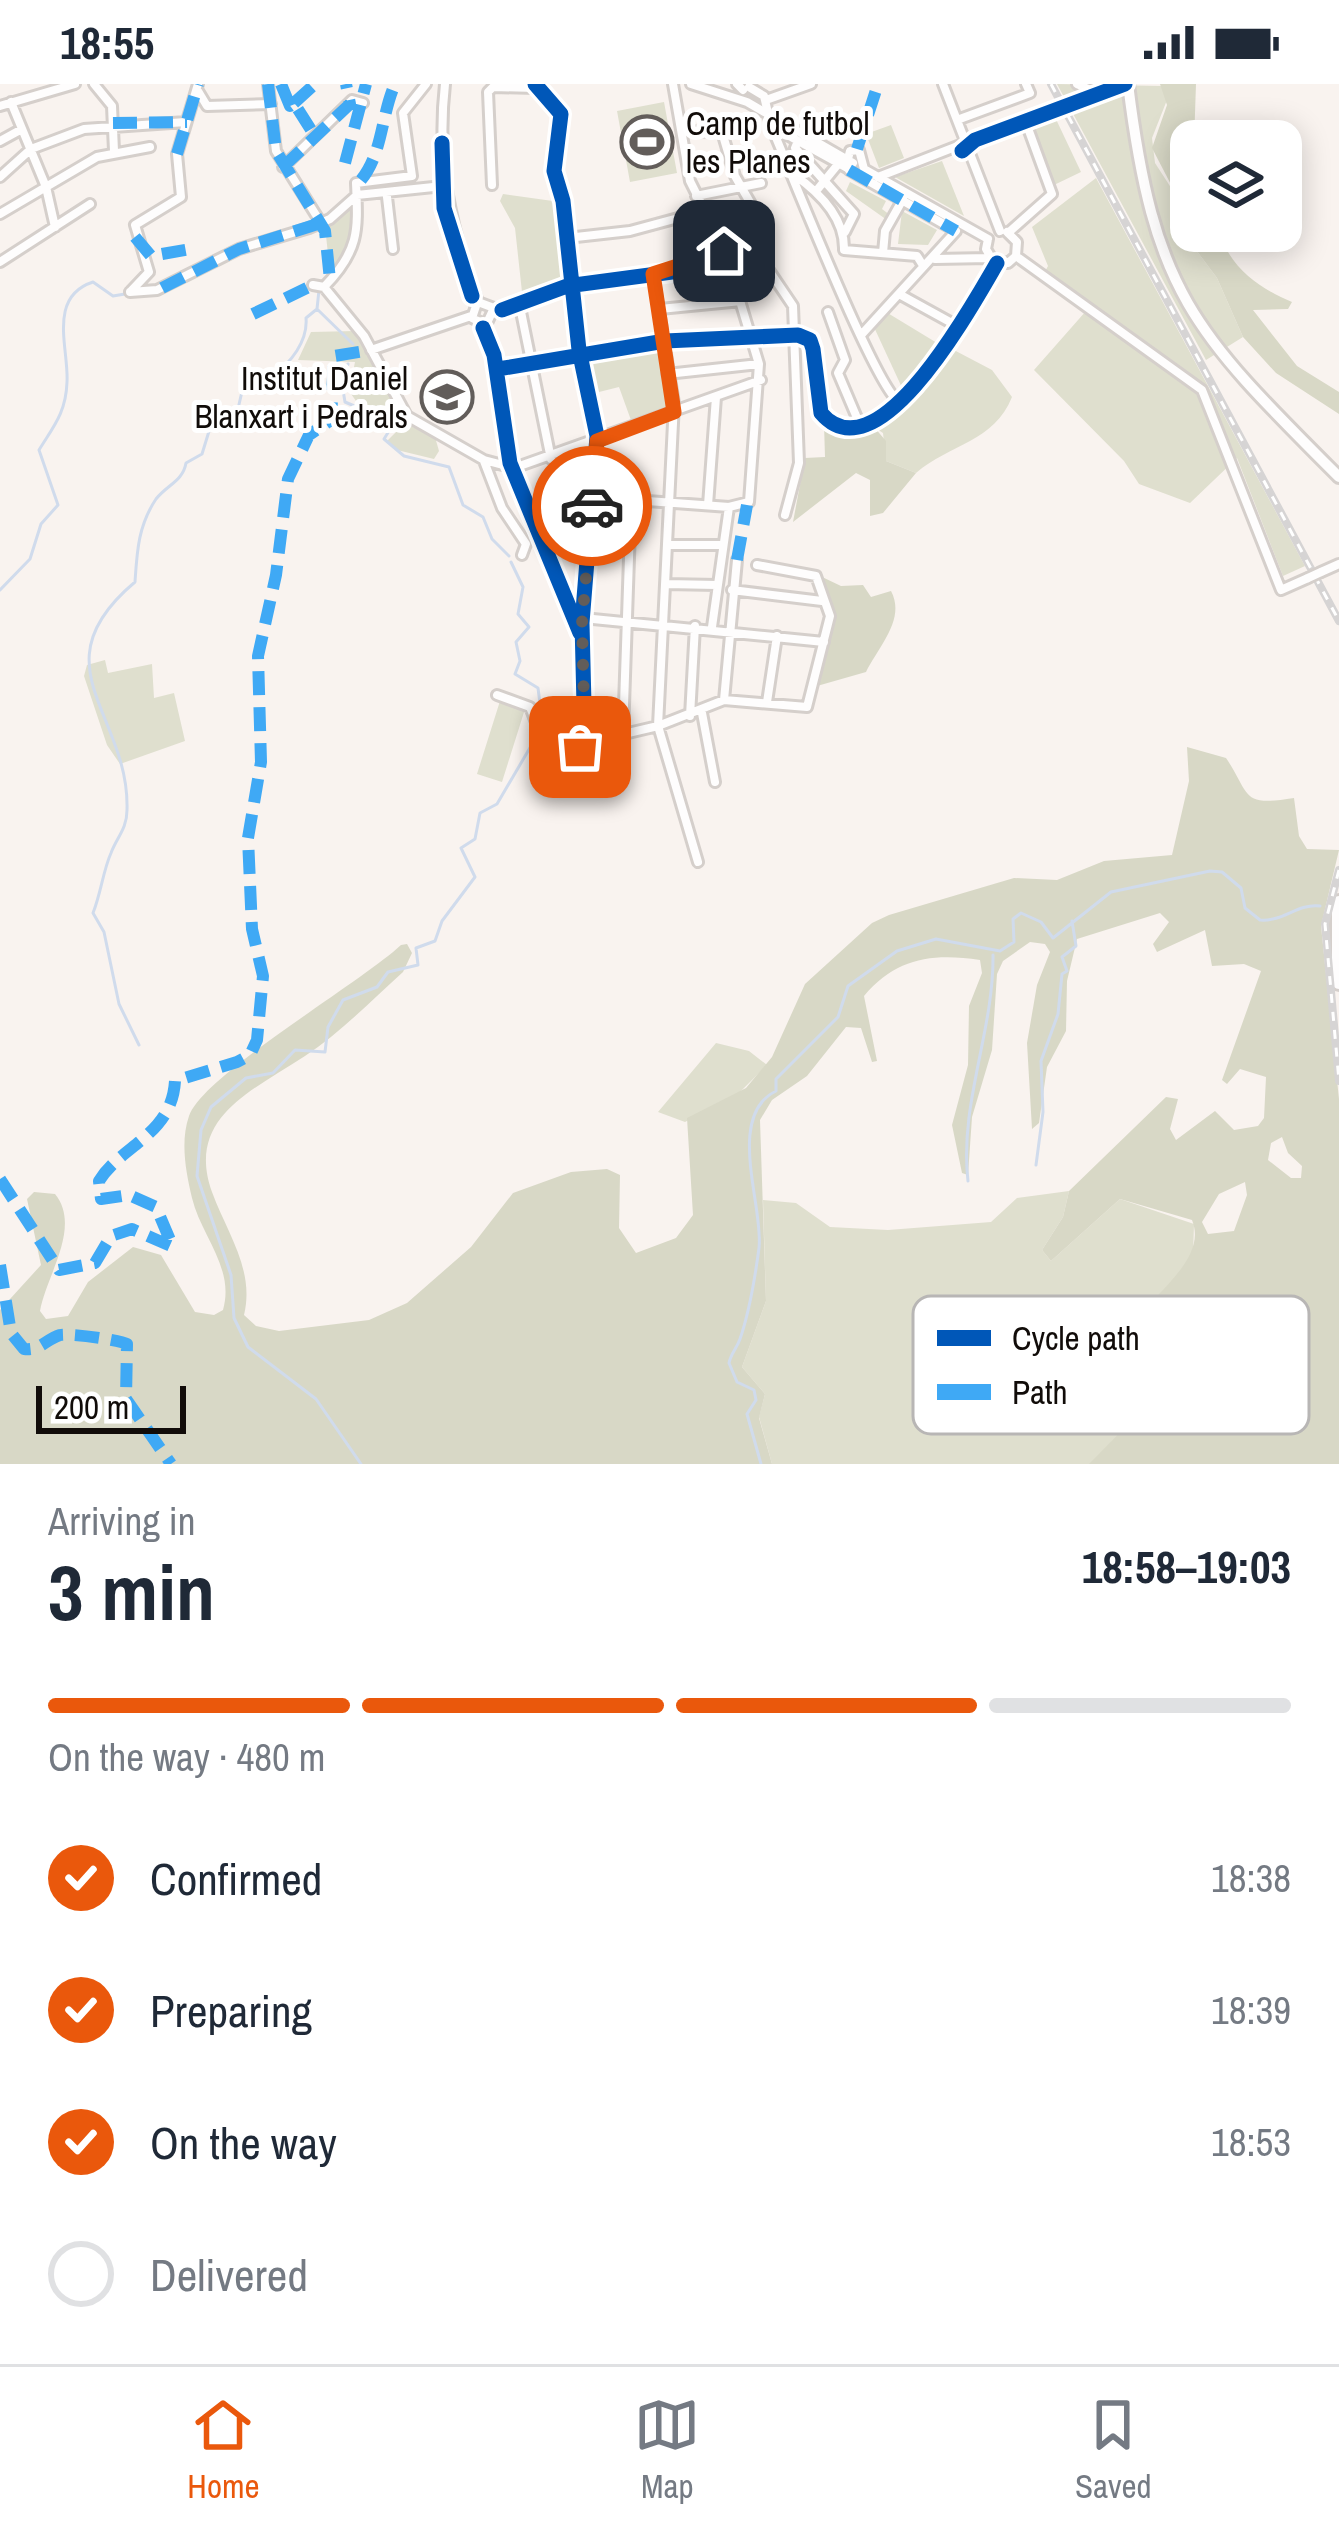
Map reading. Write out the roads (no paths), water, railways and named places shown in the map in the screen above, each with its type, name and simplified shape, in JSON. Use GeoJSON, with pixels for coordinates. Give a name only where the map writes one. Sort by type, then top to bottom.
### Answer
{"type":"FeatureCollection","features":[{"type":"Feature","properties":{"kind":"highway"},"geometry":{"type":"LineString","coordinates":[[1339,903],[1339,982]]}},
{"type":"Feature","properties":{"kind":"main road"},"geometry":{"type":"LineString","coordinates":[[1126,85],[1146,209],[1183,301],[1234,371],[1339,477]]}},
{"type":"Feature","properties":{"kind":"street"},"geometry":{"type":"LineString","coordinates":[[94,84],[111,104],[114,151]]}},
{"type":"Feature","properties":{"kind":"street"},"geometry":{"type":"LineString","coordinates":[[268,84],[276,151],[321,223]]}},
{"type":"Feature","properties":{"kind":"street"},"geometry":{"type":"LineString","coordinates":[[426,84],[403,113],[412,176],[358,181],[359,230],[342,267],[318,286],[371,350],[404,413],[484,460],[514,468],[761,380]]}},
{"type":"Feature","properties":{"kind":"street"},"geometry":{"type":"LineString","coordinates":[[445,84],[443,186],[452,230],[478,302],[494,310]]}},
{"type":"Feature","properties":{"kind":"street"},"geometry":{"type":"LineString","coordinates":[[531,508],[593,497],[747,505],[759,364],[724,251],[696,196],[673,84]]}},
{"type":"Feature","properties":{"kind":"street"},"geometry":{"type":"LineString","coordinates":[[691,84],[768,114],[956,231],[934,259]]}},
{"type":"Feature","properties":{"kind":"street"},"geometry":{"type":"LineString","coordinates":[[766,100],[811,84]]}},
{"type":"Feature","properties":{"kind":"street"},"geometry":{"type":"LineString","coordinates":[[943,84],[1004,232],[1017,242],[1016,256]]}},
{"type":"Feature","properties":{"kind":"street"},"geometry":{"type":"LineString","coordinates":[[1077,84],[1096,92]]}},
{"type":"Feature","properties":{"kind":"street"},"geometry":{"type":"LineString","coordinates":[[0,106],[70,85]]}},
{"type":"Feature","properties":{"kind":"street"},"geometry":{"type":"LineString","coordinates":[[878,177],[1096,92],[1126,85]]}},
{"type":"Feature","properties":{"kind":"street"},"geometry":{"type":"LineString","coordinates":[[492,185],[488,92],[494,87],[535,86],[561,114],[554,171],[567,238],[579,356],[597,441],[583,618],[585,746]]}},
{"type":"Feature","properties":{"kind":"street"},"geometry":{"type":"LineString","coordinates":[[734,98],[744,86],[766,100],[791,174],[889,395],[899,402]]}},
{"type":"Feature","properties":{"kind":"street"},"geometry":{"type":"LineString","coordinates":[[198,88],[207,106],[271,104]]}},
{"type":"Feature","properties":{"kind":"street"},"geometry":{"type":"LineString","coordinates":[[198,88],[177,154],[181,197],[135,225],[149,272],[130,292],[157,290],[239,249],[321,223],[357,195],[386,196],[443,186]]}},
{"type":"Feature","properties":{"kind":"street"},"geometry":{"type":"LineString","coordinates":[[957,120],[1028,89]]}},
{"type":"Feature","properties":{"kind":"street"},"geometry":{"type":"LineString","coordinates":[[283,167],[357,101]]}},
{"type":"Feature","properties":{"kind":"street"},"geometry":{"type":"LineString","coordinates":[[11,102],[46,187],[55,227]]}},
{"type":"Feature","properties":{"kind":"street"},"geometry":{"type":"LineString","coordinates":[[988,239],[1052,194],[1025,120]]}},
{"type":"Feature","properties":{"kind":"street"},"geometry":{"type":"LineString","coordinates":[[0,177],[31,149],[113,123],[187,122]]}},
{"type":"Feature","properties":{"kind":"street"},"geometry":{"type":"LineString","coordinates":[[498,369],[664,341],[795,334],[810,340],[821,413],[844,429],[860,425],[915,390],[959,328],[993,261],[988,239],[852,163],[771,126]]}},
{"type":"Feature","properties":{"kind":"street"},"geometry":{"type":"LineString","coordinates":[[0,141],[22,129]]}},
{"type":"Feature","properties":{"kind":"street"},"geometry":{"type":"LineString","coordinates":[[682,131],[722,133],[740,187],[755,211],[757,248],[793,306],[800,454],[785,515]]}},
{"type":"Feature","properties":{"kind":"street"},"geometry":{"type":"LineString","coordinates":[[799,141],[796,148],[812,171],[830,181],[854,214],[845,232],[844,250],[916,256],[922,264]]}},
{"type":"Feature","properties":{"kind":"street"},"geometry":{"type":"LineString","coordinates":[[0,214],[114,151],[150,147]]}},
{"type":"Feature","properties":{"kind":"street"},"geometry":{"type":"LineString","coordinates":[[812,171],[826,152]]}},
{"type":"Feature","properties":{"kind":"street"},"geometry":{"type":"LineString","coordinates":[[817,190],[852,163]]}},
{"type":"Feature","properties":{"kind":"street"},"geometry":{"type":"LineString","coordinates":[[791,174],[817,190],[845,232]]}},
{"type":"Feature","properties":{"kind":"street"},"geometry":{"type":"LineString","coordinates":[[696,196],[761,183]]}},
{"type":"Feature","properties":{"kind":"street"},"geometry":{"type":"LineString","coordinates":[[386,196],[393,249]]}},
{"type":"Feature","properties":{"kind":"street"},"geometry":{"type":"LineString","coordinates":[[883,253],[885,231],[903,199]]}},
{"type":"Feature","properties":{"kind":"street"},"geometry":{"type":"LineString","coordinates":[[0,262],[89,205]]}},
{"type":"Feature","properties":{"kind":"street"},"geometry":{"type":"LineString","coordinates":[[567,238],[630,231],[704,211]]}},
{"type":"Feature","properties":{"kind":"street"},"geometry":{"type":"LineString","coordinates":[[757,248],[724,251],[653,274],[571,283],[494,310],[486,325],[514,468],[572,606],[583,618],[712,627],[824,642]]}},
{"type":"Feature","properties":{"kind":"street"},"geometry":{"type":"LineString","coordinates":[[862,334],[922,264],[934,259],[993,261],[1016,256],[1202,390],[1281,590],[1339,564]]}},
{"type":"Feature","properties":{"kind":"street"},"geometry":{"type":"LineString","coordinates":[[692,263],[705,304]]}},
{"type":"Feature","properties":{"kind":"street"},"geometry":{"type":"LineString","coordinates":[[653,274],[674,412],[658,726],[698,862]]}},
{"type":"Feature","properties":{"kind":"street"},"geometry":{"type":"LineString","coordinates":[[899,294],[959,328]]}},
{"type":"Feature","properties":{"kind":"street"},"geometry":{"type":"LineString","coordinates":[[660,309],[741,301]]}},
{"type":"Feature","properties":{"kind":"street"},"geometry":{"type":"LineString","coordinates":[[371,350],[471,316],[478,302]]}},
{"type":"Feature","properties":{"kind":"street"},"geometry":{"type":"LineString","coordinates":[[519,302],[550,458]]}},
{"type":"Feature","properties":{"kind":"street"},"geometry":{"type":"LineString","coordinates":[[828,312],[845,360],[838,373],[860,425]]}},
{"type":"Feature","properties":{"kind":"street"},"geometry":{"type":"LineString","coordinates":[[471,316],[486,325]]}},
{"type":"Feature","properties":{"kind":"street"},"geometry":{"type":"LineString","coordinates":[[668,374],[759,364]]}},
{"type":"Feature","properties":{"kind":"street"},"geometry":{"type":"LineString","coordinates":[[708,505],[716,397]]}},
{"type":"Feature","properties":{"kind":"street"},"geometry":{"type":"LineString","coordinates":[[484,460],[502,508],[526,544],[522,555]]}},
{"type":"Feature","properties":{"kind":"street"},"geometry":{"type":"LineString","coordinates":[[623,736],[631,499]]}},
{"type":"Feature","properties":{"kind":"street"},"geometry":{"type":"LineString","coordinates":[[712,627],[729,507]]}},
{"type":"Feature","properties":{"kind":"street"},"geometry":{"type":"LineString","coordinates":[[668,544],[723,545]]}},
{"type":"Feature","properties":{"kind":"street"},"geometry":{"type":"LineString","coordinates":[[724,700],[737,560]]}},
{"type":"Feature","properties":{"kind":"street"},"geometry":{"type":"LineString","coordinates":[[497,695],[530,706],[555,748],[623,736],[702,712],[724,700],[807,707],[830,616],[816,576],[758,565]]}},
{"type":"Feature","properties":{"kind":"street"},"geometry":{"type":"LineString","coordinates":[[666,584],[717,585]]}},
{"type":"Feature","properties":{"kind":"street"},"geometry":{"type":"LineString","coordinates":[[732,590],[822,602]]}},
{"type":"Feature","properties":{"kind":"street"},"geometry":{"type":"LineString","coordinates":[[690,716],[695,626]]}},
{"type":"Feature","properties":{"kind":"street"},"geometry":{"type":"LineString","coordinates":[[767,702],[777,636]]}},
{"type":"Feature","properties":{"kind":"street"},"geometry":{"type":"LineString","coordinates":[[702,712],[715,782]]}},
{"type":"Feature","properties":{"kind":"water"},"geometry":{"type":"Polygon","coordinates":[[[565,768],[571,774],[591,771],[577,798],[567,788],[559,790],[553,772],[565,768]]]}},
{"type":"Feature","properties":{"kind":"waterway"},"geometry":{"type":"LineString","coordinates":[[0,590],[30,559],[41,524],[58,505],[39,450],[64,402],[63,325],[70,299],[93,282],[113,296],[125,294]]}},
{"type":"Feature","properties":{"kind":"waterway"},"geometry":{"type":"LineString","coordinates":[[319,290],[317,309],[353,344]]}},
{"type":"Feature","properties":{"kind":"waterway"},"geometry":{"type":"LineString","coordinates":[[139,1045],[119,1004],[104,932],[93,913],[127,810],[124,776],[89,666],[92,640],[106,612],[135,582],[142,529],[156,499],[178,479],[186,463],[202,454],[214,415],[237,413],[244,383],[269,378],[292,358],[304,335],[306,318],[317,309]]}},
{"type":"Feature","properties":{"kind":"waterway"},"geometry":{"type":"LineString","coordinates":[[348,364],[342,384],[345,402],[394,423],[384,439],[404,456],[449,467],[463,505],[483,517],[492,539],[509,556]]}},
{"type":"Feature","properties":{"kind":"waterway"},"geometry":{"type":"LineString","coordinates":[[511,562],[523,587],[518,614],[529,627],[516,642],[520,661],[515,674],[538,688],[543,727]]}},
{"type":"Feature","properties":{"kind":"waterway"},"geometry":{"type":"LineString","coordinates":[[361,1464],[316,1399],[248,1347],[234,1318],[231,1275],[197,1176],[201,1130],[211,1107],[246,1078],[273,1073],[295,1050],[325,1052],[328,1027],[343,1000],[377,987],[388,972],[418,965],[416,948],[435,941],[442,921],[475,877],[461,848],[475,839],[480,813],[497,804],[538,734]]}},
{"type":"Feature","properties":{"kind":"waterway"},"geometry":{"type":"LineString","coordinates":[[761,1464],[747,1414],[756,1400],[754,1390],[737,1382],[729,1363],[747,1317],[759,1248],[750,1164],[753,1120],[761,1103],[776,1091],[776,1079],[838,1017],[848,986],[897,951],[936,939],[1000,951],[1014,942],[1013,919],[1021,913],[1041,922],[1053,938],[1111,892],[1210,871],[1222,872],[1241,888],[1245,908],[1260,920],[1320,906]]}},
{"type":"Feature","properties":{"kind":"waterway"},"geometry":{"type":"LineString","coordinates":[[1036,1165],[1043,1112],[1041,1061],[1058,1014],[1062,974],[1067,971],[1062,957],[1076,946],[1072,921]]}},
{"type":"Feature","properties":{"kind":"waterway"},"geometry":{"type":"LineString","coordinates":[[968,1181],[968,1124],[993,955]]}},
{"type":"Feature","properties":{"kind":"railway"},"geometry":{"type":"LineString","coordinates":[[1051,84],[1339,621]]}},
{"type":"Feature","properties":{"kind":"railway"},"geometry":{"type":"LineString","coordinates":[[1339,870],[1325,924],[1339,1081]]}},
{"type":"Feature","properties":{"kind":"place","name":"Camp de futbol les Planes"},"geometry":{"type":"Point","coordinates":[647,142]}},
{"type":"Feature","properties":{"kind":"place","name":"Institut Daniel Blanxart i Pedrals"},"geometry":{"type":"Point","coordinates":[447,397]}}]}
